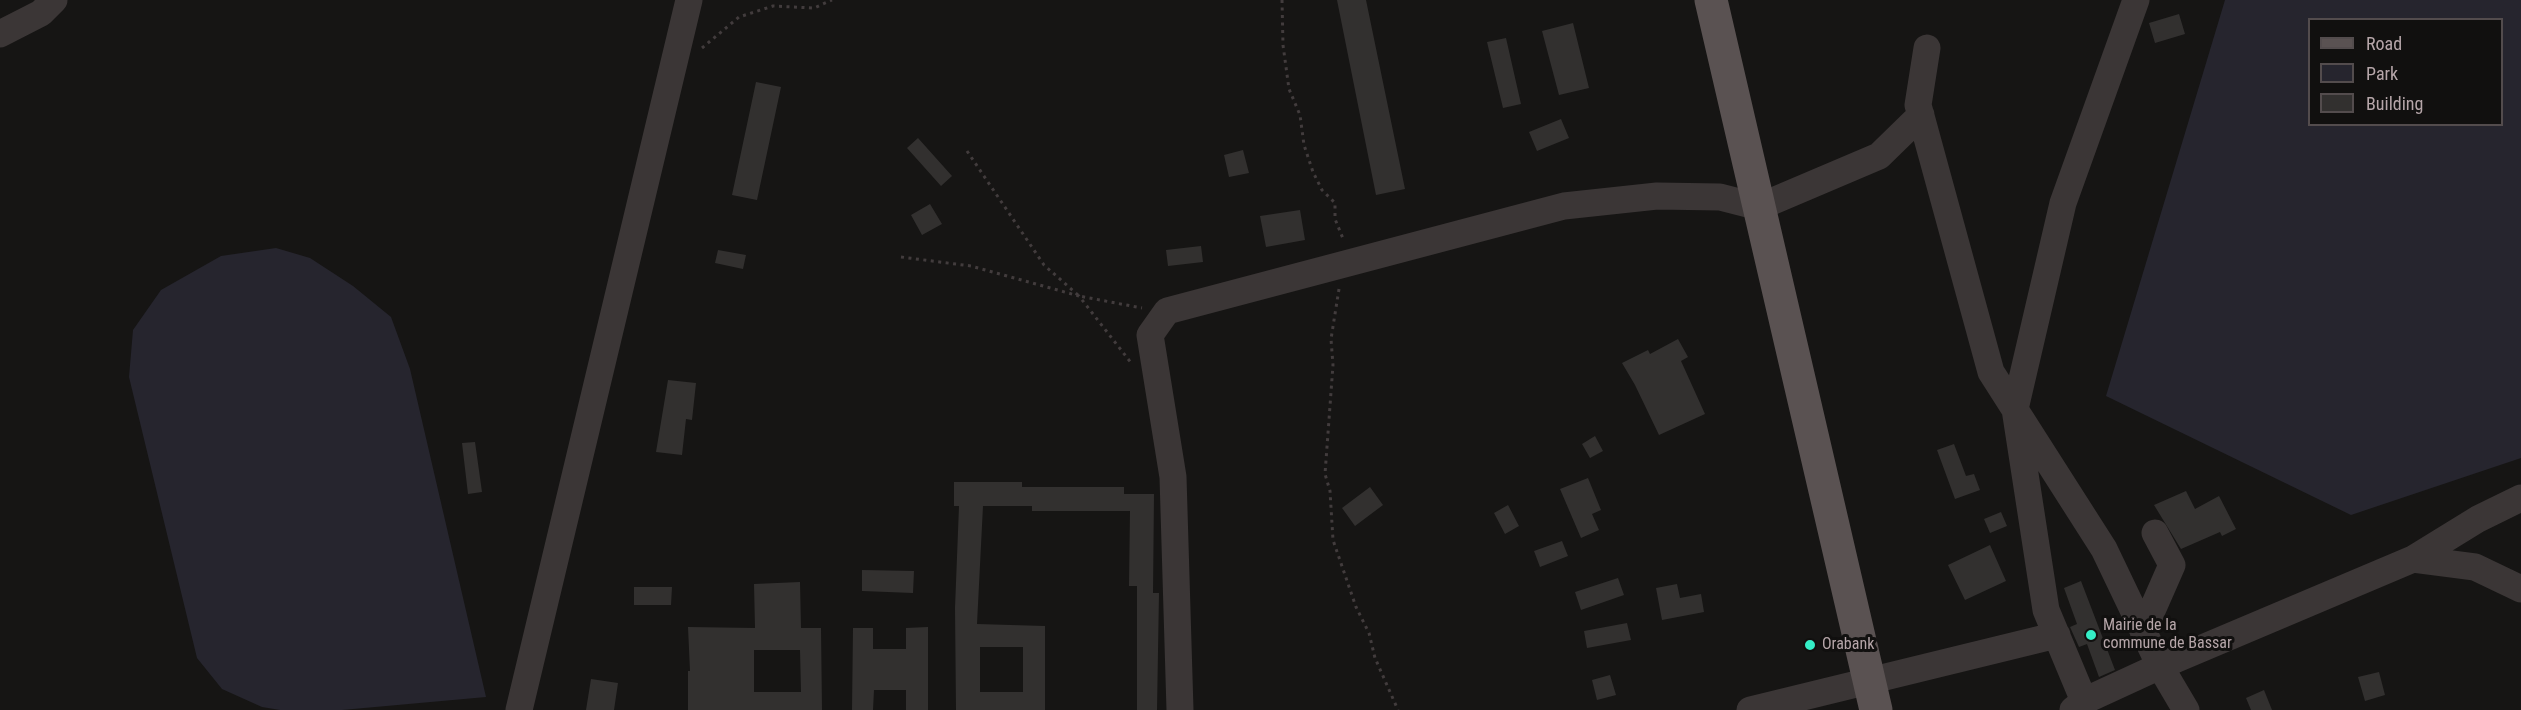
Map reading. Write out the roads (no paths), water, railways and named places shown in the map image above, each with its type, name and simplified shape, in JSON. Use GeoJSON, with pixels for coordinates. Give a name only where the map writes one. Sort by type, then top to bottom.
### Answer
{"type":"FeatureCollection","features":[{"type":"Feature","properties":{"kind":"main road"},"geometry":{"type":"LineString","coordinates":[[1711,0],[1873,696]]}},
{"type":"Feature","properties":{"kind":"street"},"geometry":{"type":"LineString","coordinates":[[0,34],[41,13],[54,0]]}},
{"type":"Feature","properties":{"kind":"street"},"geometry":{"type":"LineString","coordinates":[[519,710],[690,0]]}},
{"type":"Feature","properties":{"kind":"street"},"geometry":{"type":"LineString","coordinates":[[2136,0],[2063,202],[2015,410],[2046,610],[2079,705],[2160,666],[2413,559],[2478,519],[2521,498]]}},
{"type":"Feature","properties":{"kind":"street"},"geometry":{"type":"LineString","coordinates":[[1927,48],[1918,105],[1991,372],[2104,549],[2160,666],[2186,710]]}},
{"type":"Feature","properties":{"kind":"street"},"geometry":{"type":"LineString","coordinates":[[1180,710],[1173,477],[1150,335],[1167,311],[1564,206],[1657,196],[1720,197],[1759,207],[1879,156],[1921,115]]}},
{"type":"Feature","properties":{"kind":"street"},"geometry":{"type":"LineString","coordinates":[[2143,631],[2172,565],[2155,533]]}},
{"type":"Feature","properties":{"kind":"street"},"geometry":{"type":"LineString","coordinates":[[2413,559],[2475,567],[2521,589]]}},
{"type":"Feature","properties":{"kind":"street"},"geometry":{"type":"LineString","coordinates":[[1750,710],[1873,696],[2056,635]]}},
{"type":"Feature","properties":{"kind":"place","name":"Mairie de la commune de Bassar"},"geometry":{"type":"Point","coordinates":[2091,635]}},
{"type":"Feature","properties":{"kind":"place","name":"Orabank"},"geometry":{"type":"Point","coordinates":[1810,645]}}]}
